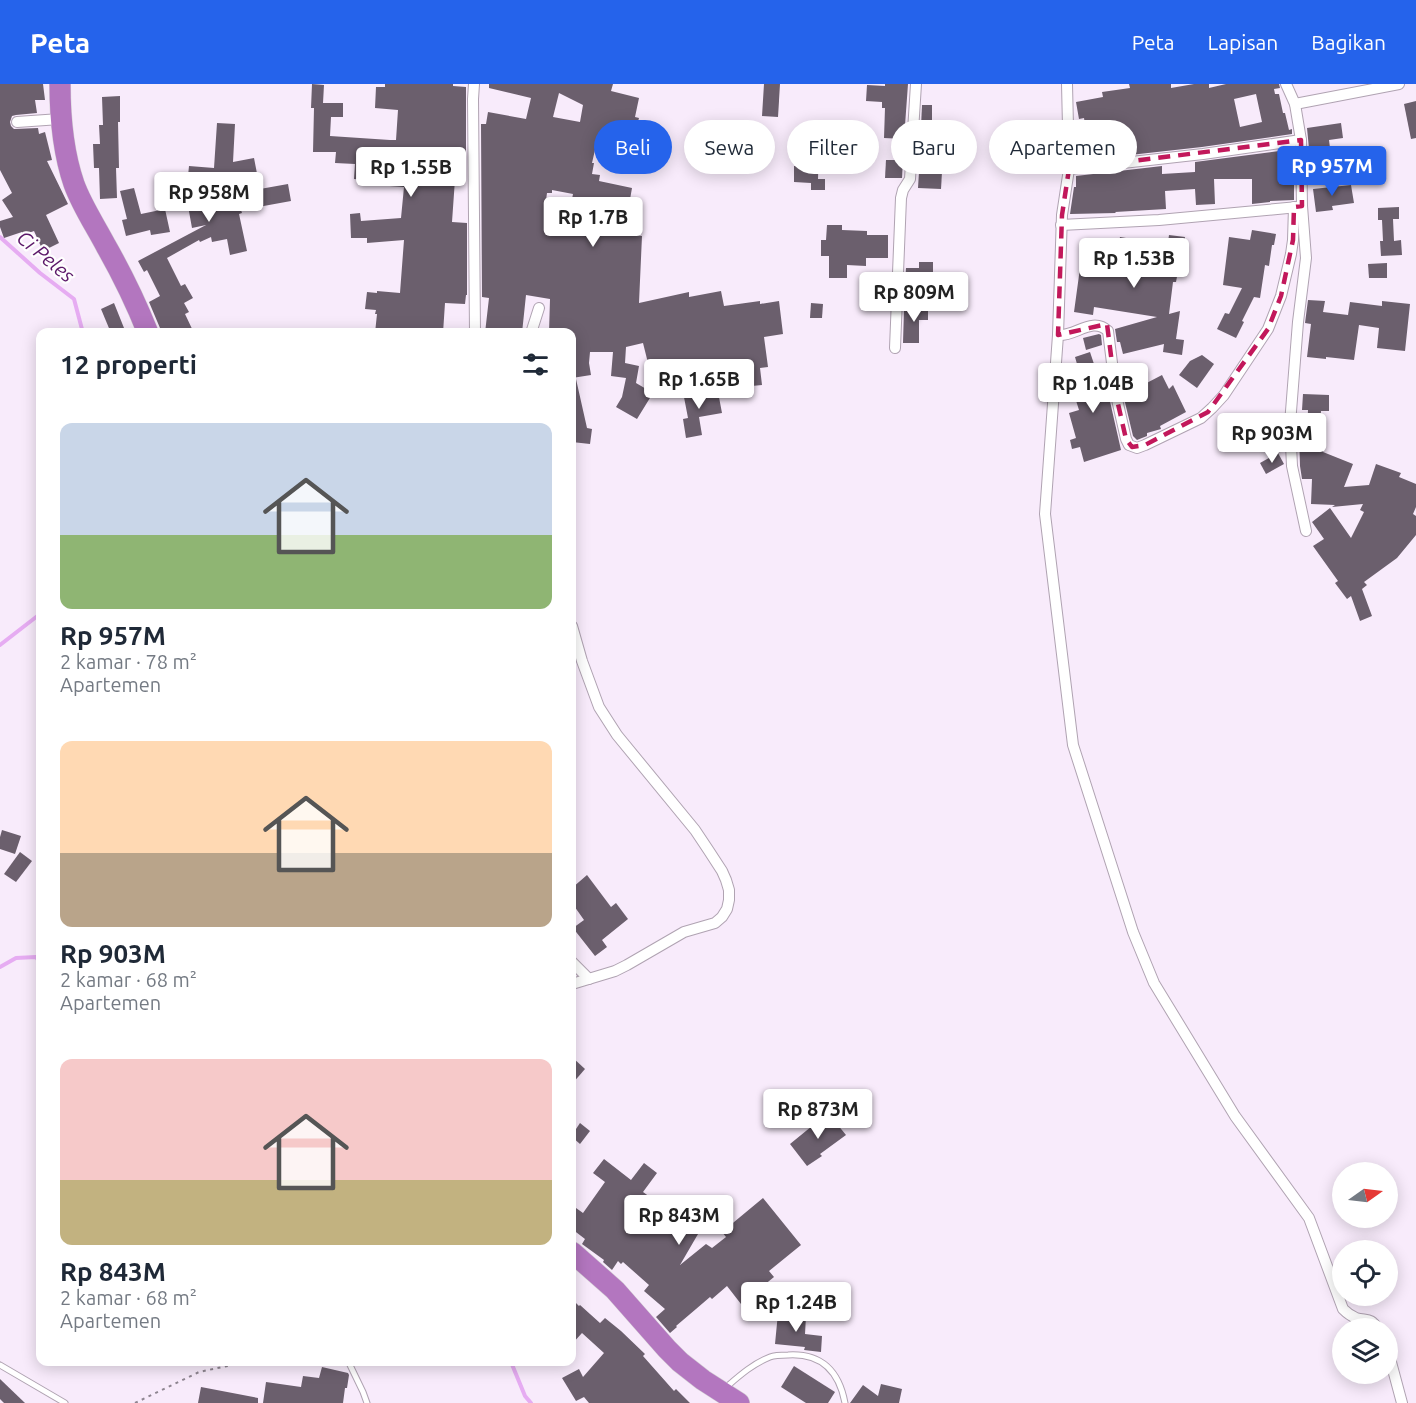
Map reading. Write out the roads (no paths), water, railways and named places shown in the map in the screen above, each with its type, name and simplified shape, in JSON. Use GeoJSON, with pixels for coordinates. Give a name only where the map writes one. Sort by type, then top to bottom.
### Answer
{"type":"FeatureCollection","features":[{"type":"Feature","properties":{"kind":"highway"},"geometry":{"type":"LineString","coordinates":[[60,84],[60,119],[74,185],[106,244],[146,328]]}},
{"type":"Feature","properties":{"kind":"highway"},"geometry":{"type":"LineString","coordinates":[[576,1255],[615,1290],[667,1349],[703,1380],[739,1403]]}},
{"type":"Feature","properties":{"kind":"street"},"geometry":{"type":"LineString","coordinates":[[474,84],[475,328]]}},
{"type":"Feature","properties":{"kind":"street"},"geometry":{"type":"LineString","coordinates":[[895,348],[901,198],[910,179],[916,84]]}},
{"type":"Feature","properties":{"kind":"street"},"geometry":{"type":"LineString","coordinates":[[1067,84],[1068,120]]}},
{"type":"Feature","properties":{"kind":"street"},"geometry":{"type":"LineString","coordinates":[[1058,335],[1065,336],[1089,326],[1098,325],[1107,331],[1116,395],[1126,440],[1132,447],[1145,446],[1201,418],[1212,408],[1268,329],[1281,296],[1298,207],[1301,140],[1295,104],[1286,84]]}},
{"type":"Feature","properties":{"kind":"street"},"geometry":{"type":"LineString","coordinates":[[1295,104],[1399,84]]}},
{"type":"Feature","properties":{"kind":"street"},"geometry":{"type":"LineString","coordinates":[[17,122],[60,119]]}},
{"type":"Feature","properties":{"kind":"street"},"geometry":{"type":"LineString","coordinates":[[1137,161],[1301,140]]}},
{"type":"Feature","properties":{"kind":"street"},"geometry":{"type":"LineString","coordinates":[[1068,174],[1061,225],[1058,335],[1045,514],[1073,745],[1129,921],[1154,983],[1235,1116],[1309,1218],[1342,1309],[1356,1318]]}},
{"type":"Feature","properties":{"kind":"street"},"geometry":{"type":"LineString","coordinates":[[1061,225],[1159,220],[1298,207]]}},
{"type":"Feature","properties":{"kind":"street"},"geometry":{"type":"LineString","coordinates":[[1298,207],[1306,258],[1298,322],[1290,424],[1292,466],[1306,531]]}},
{"type":"Feature","properties":{"kind":"street"},"geometry":{"type":"LineString","coordinates":[[1293,240],[1306,258]]}},
{"type":"Feature","properties":{"kind":"street"},"geometry":{"type":"LineString","coordinates":[[533,328],[539,308]]}},
{"type":"Feature","properties":{"kind":"street"},"geometry":{"type":"LineString","coordinates":[[576,640],[599,707],[617,735],[695,830],[722,871],[729,890],[727,909],[715,923],[684,932],[615,971],[576,983]]}},
{"type":"Feature","properties":{"kind":"street"},"geometry":{"type":"LineString","coordinates":[[576,966],[589,979]]}},
{"type":"Feature","properties":{"kind":"street"},"geometry":{"type":"LineString","coordinates":[[1397,1384],[1402,1403]]}},
{"type":"Feature","properties":{"kind":"lane"},"geometry":{"type":"LineString","coordinates":[[720,1392],[754,1364],[772,1356],[799,1354],[825,1364],[841,1386],[845,1403]]}},
{"type":"Feature","properties":{"kind":"lane"},"geometry":{"type":"LineString","coordinates":[[0,1365],[65,1403]]}},
{"type":"Feature","properties":{"kind":"lane"},"geometry":{"type":"LineString","coordinates":[[350,1366],[367,1403]]}},
{"type":"Feature","properties":{"kind":"waterway","name":"Ci Peles"},"geometry":{"type":"LineString","coordinates":[[0,237],[40,273],[74,299],[82,328]]}},
{"type":"Feature","properties":{"kind":"waterway","name":"Ci Peles"},"geometry":{"type":"LineString","coordinates":[[0,645],[36,617]]}},
{"type":"Feature","properties":{"kind":"waterway","name":"Ci Peles"},"geometry":{"type":"LineString","coordinates":[[0,967],[16,958],[36,957]]}},
{"type":"Feature","properties":{"kind":"waterway","name":"Ci Peles"},"geometry":{"type":"LineString","coordinates":[[513,1366],[525,1396],[531,1403]]}}]}
